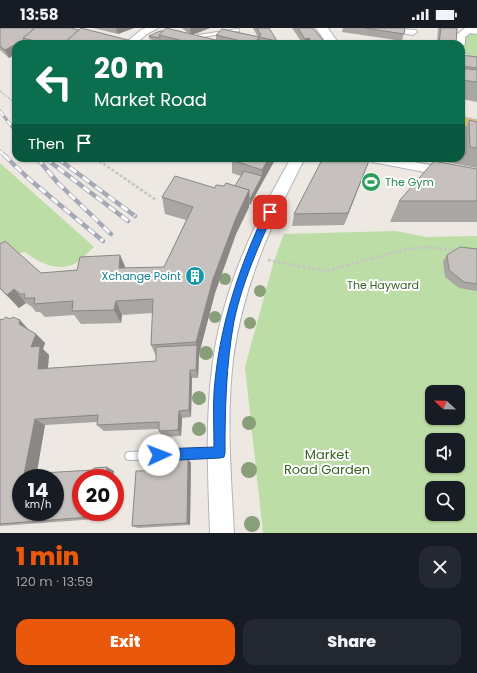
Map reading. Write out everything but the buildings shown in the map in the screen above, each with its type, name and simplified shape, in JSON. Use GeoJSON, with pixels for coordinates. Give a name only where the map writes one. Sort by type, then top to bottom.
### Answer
{"type":"FeatureCollection","features":[{"type":"Feature","properties":{"kind":"main road"},"geometry":{"type":"LineString","coordinates":[[465,124],[477,126]]}},
{"type":"Feature","properties":{"kind":"street"},"geometry":{"type":"LineString","coordinates":[[129,40],[154,28]]}},
{"type":"Feature","properties":{"kind":"street"},"geometry":{"type":"LineString","coordinates":[[322,28],[330,40]]}},
{"type":"Feature","properties":{"kind":"street"},"geometry":{"type":"LineString","coordinates":[[388,28],[413,32]]}},
{"type":"Feature","properties":{"kind":"street"},"geometry":{"type":"LineString","coordinates":[[460,40],[460,36],[468,30],[477,31]]}},
{"type":"Feature","properties":{"kind":"street"},"geometry":{"type":"LineString","coordinates":[[465,57],[472,62],[477,63]]}},
{"type":"Feature","properties":{"kind":"street"},"geometry":{"type":"LineString","coordinates":[[222,533],[220,392],[230,321],[236,297],[259,233],[277,195],[296,162]]}},
{"type":"Feature","properties":{"kind":"street"},"geometry":{"type":"LineString","coordinates":[[393,162],[477,178]]}},
{"type":"Feature","properties":{"kind":"lane"},"geometry":{"type":"LineString","coordinates":[[194,34],[197,37],[237,30]]}},
{"type":"Feature","properties":{"kind":"lane"},"geometry":{"type":"LineString","coordinates":[[129,456],[220,453]]}},
{"type":"Feature","properties":{"kind":"path"},"geometry":{"type":"LineString","coordinates":[[0,91],[12,101]]}},
{"type":"Feature","properties":{"kind":"path"},"geometry":{"type":"LineString","coordinates":[[101,162],[156,200]]}},
{"type":"Feature","properties":{"kind":"path"},"geometry":{"type":"LineString","coordinates":[[274,261],[326,271],[407,249],[429,246],[460,251]]}},
{"type":"Feature","properties":{"kind":"green space"},"geometry":{"type":"Polygon","coordinates":[[[468,34],[477,34],[477,60],[468,56],[465,52],[465,40],[463,40],[463,36],[468,34]]]}},
{"type":"Feature","properties":{"kind":"green space"},"geometry":{"type":"Polygon","coordinates":[[[0,163],[94,247],[78,262],[66,267],[53,266],[41,262],[25,252],[0,257],[0,163]]]}},
{"type":"Feature","properties":{"kind":"green space"},"geometry":{"type":"Polygon","coordinates":[[[396,231],[426,237],[477,236],[477,533],[263,533],[245,367],[274,261],[284,234],[396,231]]]}},
{"type":"Feature","properties":{"kind":"railway"},"geometry":{"type":"LineString","coordinates":[[0,111],[12,127]]}},
{"type":"Feature","properties":{"kind":"railway"},"geometry":{"type":"LineString","coordinates":[[0,151],[4,155]]}},
{"type":"Feature","properties":{"kind":"railway"},"geometry":{"type":"LineString","coordinates":[[4,155],[29,179],[103,241]]}},
{"type":"Feature","properties":{"kind":"railway"},"geometry":{"type":"LineString","coordinates":[[40,162],[58,183],[111,234]]}},
{"type":"Feature","properties":{"kind":"railway"},"geometry":{"type":"LineString","coordinates":[[50,162],[128,221]]}},
{"type":"Feature","properties":{"kind":"railway"},"geometry":{"type":"LineString","coordinates":[[62,162],[135,216]]}},
{"type":"Feature","properties":{"kind":"place","name":"The Gym"},"geometry":{"type":"Point","coordinates":[371,182]}},
{"type":"Feature","properties":{"kind":"place","name":"Xchange Point"},"geometry":{"type":"Point","coordinates":[195,276]}},
{"type":"Feature","properties":{"kind":"route"},"geometry":{"type":"LineString","coordinates":[[159,455],[220,453],[220,392],[230,321],[236,297],[250,255],[270,212]]}},
{"type":"Feature","properties":{"kind":"park label","name":"The Hayward"},"geometry":{"type":"Point","coordinates":[383,285]}},
{"type":"Feature","properties":{"kind":"park label","name":"Market Road Garden"},"geometry":{"type":"Point","coordinates":[327,462]}}]}
